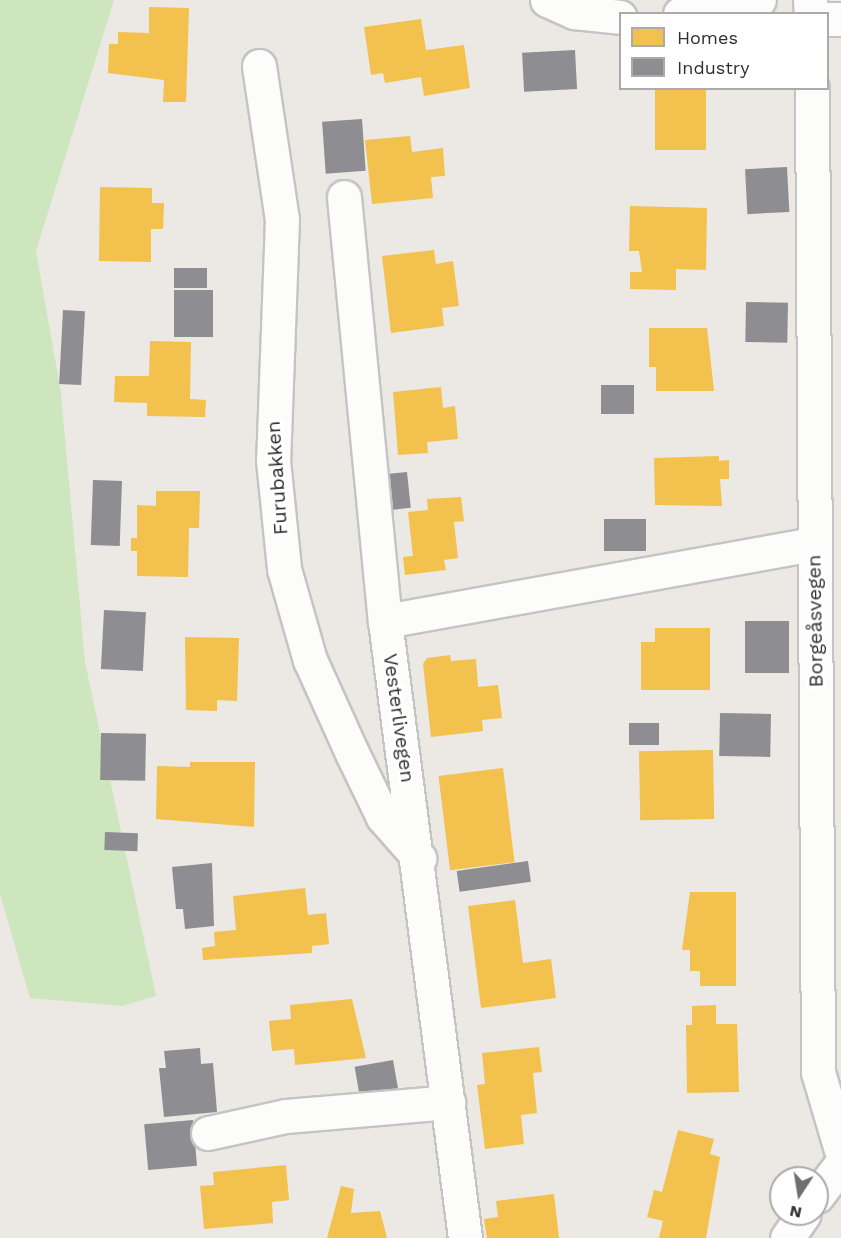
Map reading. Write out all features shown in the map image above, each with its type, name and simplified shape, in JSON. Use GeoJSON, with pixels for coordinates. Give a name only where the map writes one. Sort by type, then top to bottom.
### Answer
{"type":"FeatureCollection","features":[{"type":"Feature","properties":{"kind":"street"},"geometry":{"type":"LineString","coordinates":[[547,0],[574,12],[619,17]]}},
{"type":"Feature","properties":{"kind":"street"},"geometry":{"type":"LineString","coordinates":[[691,12],[759,0]]}},
{"type":"Feature","properties":{"kind":"street","name":"Furubakken"},"geometry":{"type":"LineString","coordinates":[[259,66],[282,219],[273,439],[284,569],[310,660],[357,764],[383,817],[419,858]]}},
{"type":"Feature","properties":{"kind":"street","name":"Borgeåsvegen"},"geometry":{"type":"LineString","coordinates":[[812,90],[828,320],[813,544],[818,1072],[841,1150]]}},
{"type":"Feature","properties":{"kind":"street","name":"Vesterlivegen"},"geometry":{"type":"LineString","coordinates":[[344,196],[386,621],[419,858],[465,1238]]}},
{"type":"Feature","properties":{"kind":"street"},"geometry":{"type":"LineString","coordinates":[[386,621],[813,544]]}},
{"type":"Feature","properties":{"kind":"street"},"geometry":{"type":"LineString","coordinates":[[208,1133],[286,1116],[448,1102]]}},
{"type":"Feature","properties":{"kind":"street"},"geometry":{"type":"LineString","coordinates":[[829,1180],[841,1164]]}},
{"type":"Feature","properties":{"kind":"green space"},"geometry":{"type":"Polygon","coordinates":[[[0,0],[114,0],[36,251],[61,393],[85,662],[156,996],[122,1006],[30,998],[0,894],[0,0]]]}},
{"type":"Feature","properties":{"kind":"building: Homes"},"geometry":{"type":"Polygon","coordinates":[[[149,7],[189,8],[186,102],[163,102],[164,80],[108,73],[109,44],[118,44],[118,32],[149,33],[149,7]]]}},
{"type":"Feature","properties":{"kind":"building: Homes"},"geometry":{"type":"Polygon","coordinates":[[[421,19],[426,50],[464,45],[470,88],[424,96],[421,77],[385,83],[383,73],[371,75],[364,27],[421,19]]]}},
{"type":"Feature","properties":{"kind":"building: Homes"},"geometry":{"type":"Polygon","coordinates":[[[655,90],[706,90],[706,150],[655,150],[655,90]]]}},
{"type":"Feature","properties":{"kind":"building: Homes"},"geometry":{"type":"Polygon","coordinates":[[[410,136],[412,152],[443,148],[445,176],[431,177],[433,198],[372,204],[365,140],[410,136]]]}},
{"type":"Feature","properties":{"kind":"building: Homes"},"geometry":{"type":"Polygon","coordinates":[[[100,187],[152,188],[152,203],[164,203],[163,229],[151,229],[151,262],[99,261],[100,187]]]}},
{"type":"Feature","properties":{"kind":"building: Homes"},"geometry":{"type":"Polygon","coordinates":[[[630,206],[707,208],[706,270],[676,269],[676,290],[630,289],[630,272],[642,272],[639,251],[629,251],[630,206]]]}},
{"type":"Feature","properties":{"kind":"building: Homes"},"geometry":{"type":"Polygon","coordinates":[[[434,250],[436,264],[453,261],[459,306],[442,308],[444,326],[391,333],[382,256],[434,250]]]}},
{"type":"Feature","properties":{"kind":"building: Homes"},"geometry":{"type":"Polygon","coordinates":[[[649,328],[707,328],[714,391],[656,391],[656,367],[649,367],[649,328]]]}},
{"type":"Feature","properties":{"kind":"building: Homes"},"geometry":{"type":"Polygon","coordinates":[[[150,341],[191,342],[190,399],[206,400],[205,417],[147,416],[147,403],[114,402],[115,376],[149,376],[150,341]]]}},
{"type":"Feature","properties":{"kind":"building: Homes"},"geometry":{"type":"Polygon","coordinates":[[[441,387],[443,408],[455,406],[458,439],[427,442],[428,453],[398,455],[393,392],[441,387]]]}},
{"type":"Feature","properties":{"kind":"building: Homes"},"geometry":{"type":"Polygon","coordinates":[[[719,456],[719,461],[729,460],[729,479],[720,479],[722,506],[655,505],[654,458],[719,456]]]}},
{"type":"Feature","properties":{"kind":"building: Homes"},"geometry":{"type":"Polygon","coordinates":[[[156,491],[200,491],[199,528],[189,528],[188,577],[137,576],[137,551],[131,551],[131,538],[137,538],[137,505],[156,506],[156,491]]]}},
{"type":"Feature","properties":{"kind":"building: Homes"},"geometry":{"type":"Polygon","coordinates":[[[461,497],[464,521],[454,522],[458,558],[444,560],[446,570],[405,575],[403,557],[413,556],[408,512],[428,510],[427,499],[461,497]]]}},
{"type":"Feature","properties":{"kind":"building: Homes"},"geometry":{"type":"Polygon","coordinates":[[[655,628],[710,628],[710,690],[641,690],[641,642],[655,642],[655,628]]]}},
{"type":"Feature","properties":{"kind":"building: Homes"},"geometry":{"type":"Polygon","coordinates":[[[185,637],[239,638],[237,701],[217,700],[217,711],[186,710],[185,637]]]}},
{"type":"Feature","properties":{"kind":"building: Homes"},"geometry":{"type":"Polygon","coordinates":[[[450,655],[451,661],[476,659],[478,687],[498,685],[502,718],[482,720],[483,731],[431,737],[423,664],[427,658],[450,655]]]}},
{"type":"Feature","properties":{"kind":"building: Homes"},"geometry":{"type":"Polygon","coordinates":[[[713,750],[714,819],[640,820],[639,751],[713,750]]]}},
{"type":"Feature","properties":{"kind":"building: Homes"},"geometry":{"type":"Polygon","coordinates":[[[190,762],[255,762],[254,827],[156,819],[157,766],[190,767],[190,762]]]}},
{"type":"Feature","properties":{"kind":"building: Homes"},"geometry":{"type":"Polygon","coordinates":[[[503,768],[515,862],[450,870],[438,776],[503,768]]]}},
{"type":"Feature","properties":{"kind":"building: Homes"},"geometry":{"type":"Polygon","coordinates":[[[305,888],[308,915],[326,913],[329,944],[312,946],[312,953],[203,960],[202,948],[215,946],[214,932],[236,930],[233,896],[305,888]]]}},
{"type":"Feature","properties":{"kind":"building: Homes"},"geometry":{"type":"Polygon","coordinates":[[[690,892],[736,892],[736,986],[700,986],[700,971],[690,971],[690,950],[682,950],[690,892]]]}},
{"type":"Feature","properties":{"kind":"building: Homes"},"geometry":{"type":"Polygon","coordinates":[[[515,900],[523,963],[551,959],[556,998],[481,1008],[468,906],[515,900]]]}},
{"type":"Feature","properties":{"kind":"building: Homes"},"geometry":{"type":"Polygon","coordinates":[[[352,999],[366,1058],[295,1065],[294,1049],[272,1051],[269,1021],[291,1019],[290,1005],[352,999]]]}},
{"type":"Feature","properties":{"kind":"building: Homes"},"geometry":{"type":"Polygon","coordinates":[[[716,1005],[716,1024],[737,1024],[739,1092],[687,1093],[686,1025],[692,1025],[692,1006],[716,1005]]]}},
{"type":"Feature","properties":{"kind":"building: Homes"},"geometry":{"type":"Polygon","coordinates":[[[539,1047],[542,1072],[533,1073],[537,1113],[521,1115],[524,1144],[485,1149],[477,1085],[485,1084],[482,1053],[539,1047]]]}},
{"type":"Feature","properties":{"kind":"building: Homes"},"geometry":{"type":"Polygon","coordinates":[[[678,1130],[714,1139],[710,1154],[720,1157],[706,1238],[659,1238],[663,1221],[647,1217],[654,1190],[662,1192],[678,1130]]]}},
{"type":"Feature","properties":{"kind":"building: Homes"},"geometry":{"type":"Polygon","coordinates":[[[286,1165],[289,1200],[272,1202],[273,1223],[204,1229],[200,1186],[214,1185],[213,1172],[286,1165]]]}},
{"type":"Feature","properties":{"kind":"building: Homes"},"geometry":{"type":"Polygon","coordinates":[[[341,1186],[354,1189],[351,1213],[380,1211],[387,1238],[327,1238],[341,1186]]]}},
{"type":"Feature","properties":{"kind":"building: Homes"},"geometry":{"type":"Polygon","coordinates":[[[554,1194],[559,1238],[487,1238],[484,1219],[498,1217],[496,1201],[554,1194]]]}},
{"type":"Feature","properties":{"kind":"building: Industry"},"geometry":{"type":"Polygon","coordinates":[[[575,50],[577,89],[524,92],[522,53],[575,50]]]}},
{"type":"Feature","properties":{"kind":"building: Industry"},"geometry":{"type":"Polygon","coordinates":[[[362,119],[366,171],[326,174],[322,122],[362,119]]]}},
{"type":"Feature","properties":{"kind":"building: Industry"},"geometry":{"type":"Polygon","coordinates":[[[787,167],[789,212],[747,214],[745,169],[787,167]]]}},
{"type":"Feature","properties":{"kind":"building: Industry"},"geometry":{"type":"Polygon","coordinates":[[[174,268],[207,268],[207,288],[174,288],[174,268]]]}},
{"type":"Feature","properties":{"kind":"building: Industry"},"geometry":{"type":"Polygon","coordinates":[[[174,290],[213,290],[213,337],[174,337],[174,290]]]}},
{"type":"Feature","properties":{"kind":"building: Industry"},"geometry":{"type":"Polygon","coordinates":[[[746,302],[788,303],[787,343],[745,342],[746,302]]]}},
{"type":"Feature","properties":{"kind":"building: Industry"},"geometry":{"type":"Polygon","coordinates":[[[63,310],[85,311],[81,385],[59,384],[63,310]]]}},
{"type":"Feature","properties":{"kind":"building: Industry"},"geometry":{"type":"Polygon","coordinates":[[[601,385],[634,385],[634,414],[601,414],[601,385]]]}},
{"type":"Feature","properties":{"kind":"building: Industry"},"geometry":{"type":"Polygon","coordinates":[[[407,472],[411,508],[386,510],[382,475],[407,472]]]}},
{"type":"Feature","properties":{"kind":"building: Industry"},"geometry":{"type":"Polygon","coordinates":[[[93,480],[122,481],[120,546],[91,545],[93,480]]]}},
{"type":"Feature","properties":{"kind":"building: Industry"},"geometry":{"type":"Polygon","coordinates":[[[604,519],[646,519],[646,551],[604,551],[604,519]]]}},
{"type":"Feature","properties":{"kind":"building: Industry"},"geometry":{"type":"Polygon","coordinates":[[[104,610],[146,612],[143,671],[101,669],[104,610]]]}},
{"type":"Feature","properties":{"kind":"building: Industry"},"geometry":{"type":"Polygon","coordinates":[[[745,621],[789,621],[789,673],[745,673],[745,621]]]}},
{"type":"Feature","properties":{"kind":"building: Industry"},"geometry":{"type":"Polygon","coordinates":[[[720,713],[771,714],[770,757],[719,756],[720,713]]]}},
{"type":"Feature","properties":{"kind":"building: Industry"},"geometry":{"type":"Polygon","coordinates":[[[629,723],[659,723],[659,745],[629,745],[629,723]]]}},
{"type":"Feature","properties":{"kind":"building: Industry"},"geometry":{"type":"Polygon","coordinates":[[[101,733],[146,734],[145,781],[100,780],[101,733]]]}},
{"type":"Feature","properties":{"kind":"building: Industry"},"geometry":{"type":"Polygon","coordinates":[[[105,832],[138,833],[137,851],[104,850],[105,832]]]}},
{"type":"Feature","properties":{"kind":"building: Industry"},"geometry":{"type":"Polygon","coordinates":[[[528,861],[531,882],[460,892],[457,871],[528,861]]]}},
{"type":"Feature","properties":{"kind":"building: Industry"},"geometry":{"type":"Polygon","coordinates":[[[212,863],[214,926],[185,929],[183,909],[176,909],[172,867],[212,863]]]}},
{"type":"Feature","properties":{"kind":"building: Industry"},"geometry":{"type":"Polygon","coordinates":[[[200,1048],[201,1064],[213,1063],[217,1112],[164,1117],[159,1068],[166,1068],[164,1051],[200,1048]]]}},
{"type":"Feature","properties":{"kind":"building: Industry"},"geometry":{"type":"Polygon","coordinates":[[[393,1060],[399,1095],[361,1102],[355,1067],[393,1060]]]}},
{"type":"Feature","properties":{"kind":"building: Industry"},"geometry":{"type":"Polygon","coordinates":[[[193,1120],[197,1166],[148,1170],[144,1124],[193,1120]]]}}]}
